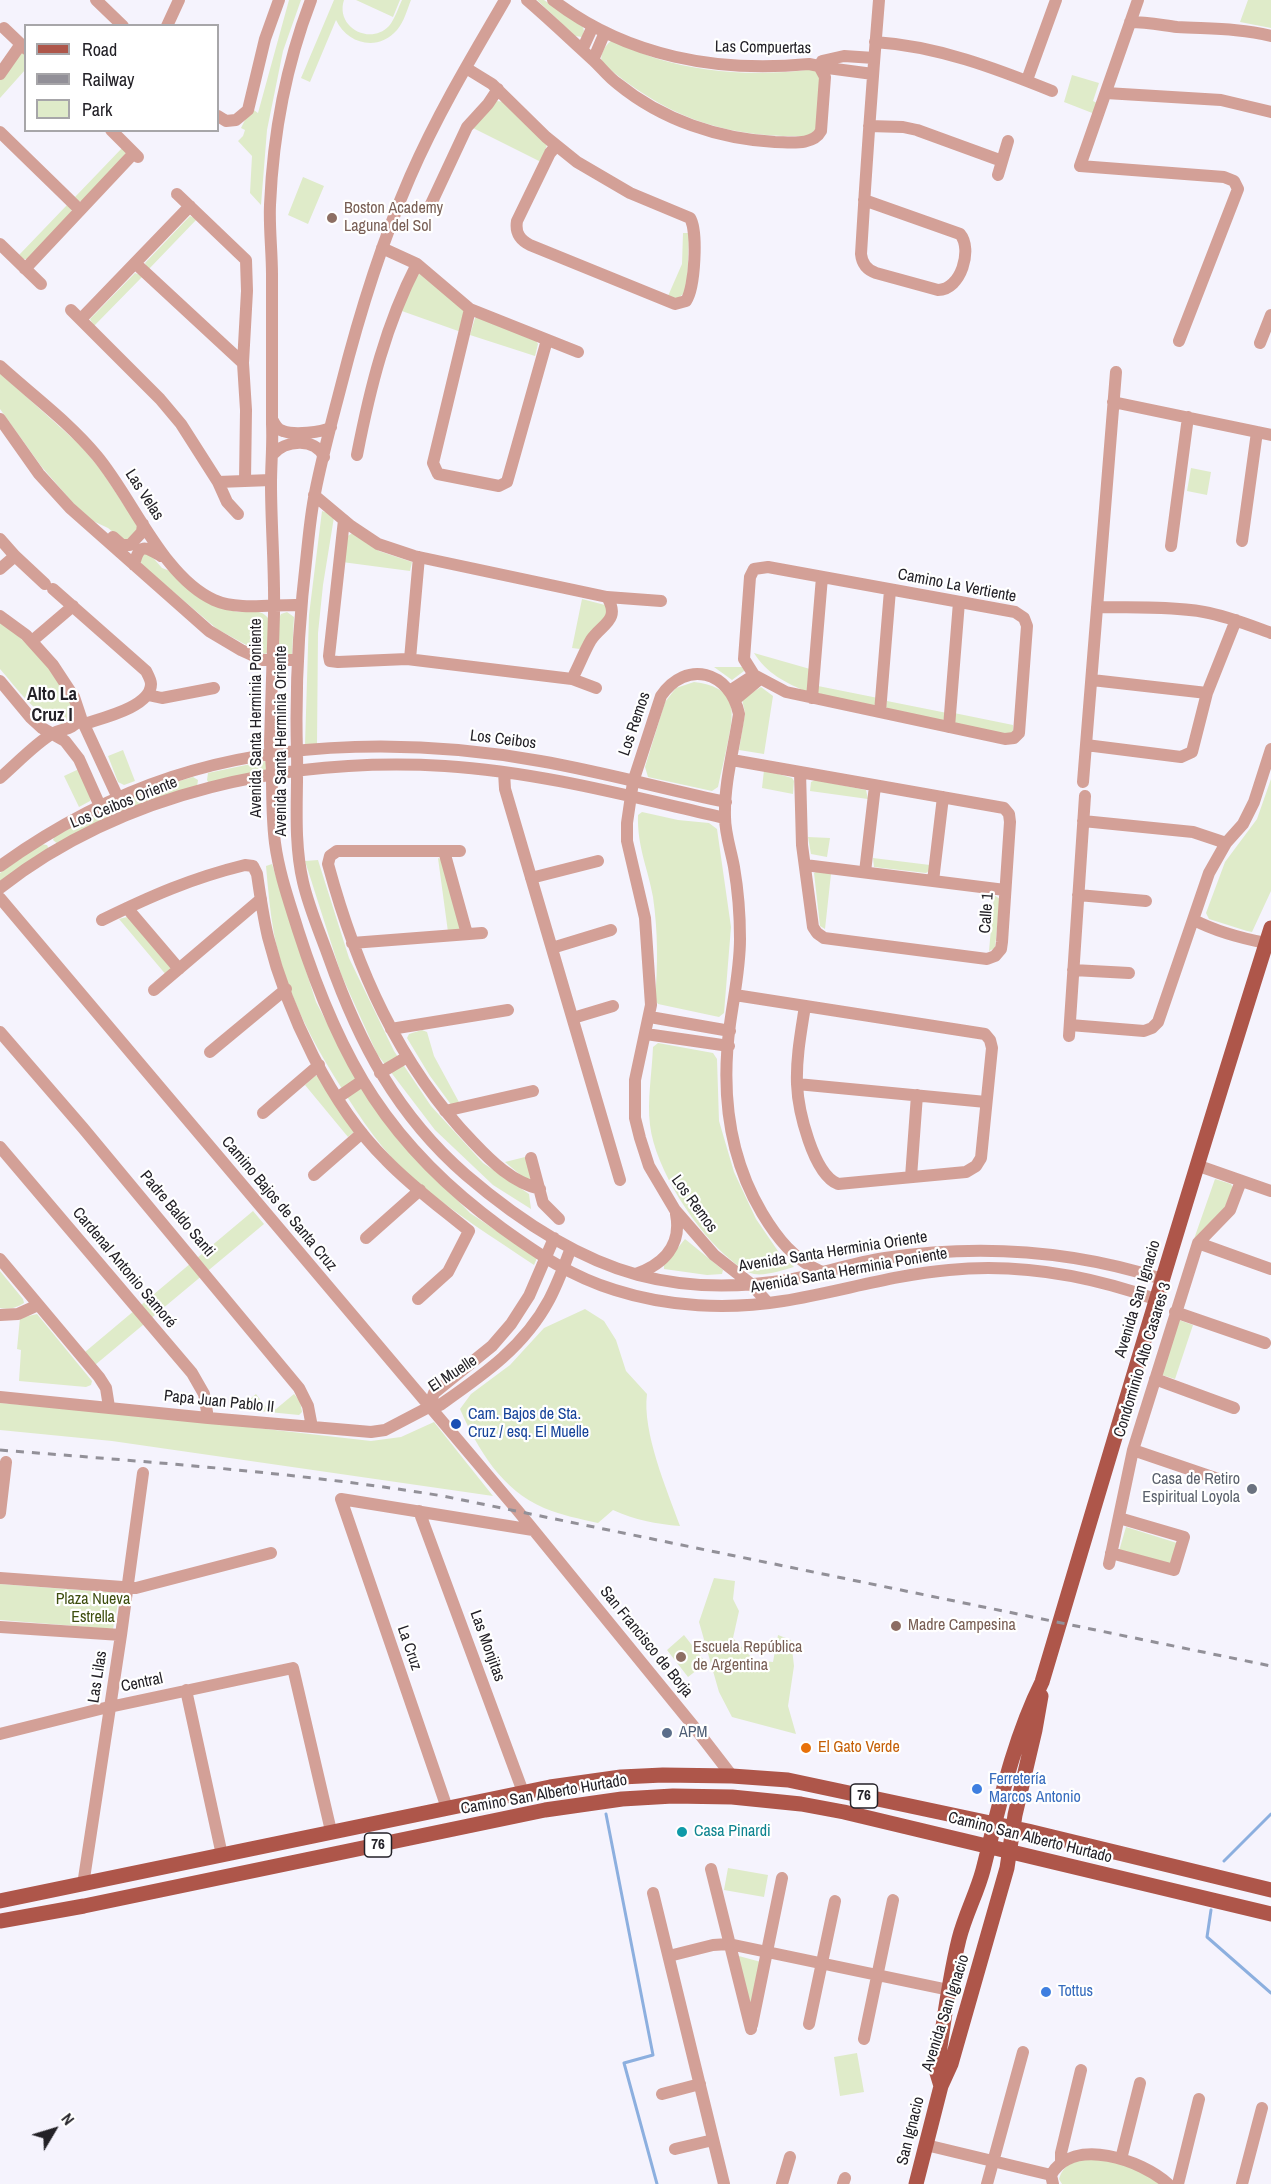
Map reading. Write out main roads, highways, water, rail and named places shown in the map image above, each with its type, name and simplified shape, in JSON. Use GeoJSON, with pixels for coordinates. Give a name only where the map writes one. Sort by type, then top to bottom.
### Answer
{"type":"FeatureCollection","features":[{"type":"Feature","properties":{"kind":"main road","name":"Avenida San Ignacio"},"geometry":{"type":"LineString","coordinates":[[940,2086],[937,2067],[959,1937],[978,1887],[1021,1736],[1042,1682],[1155,1299],[1271,928]]}},
{"type":"Feature","properties":{"kind":"main road","name":"Avenida San Ignacio"},"geometry":{"type":"LineString","coordinates":[[940,2086],[951,2064],[998,1905],[1039,1714],[1042,1682]]}},
{"type":"Feature","properties":{"kind":"main road","name":"Camino San Alberto Hurtado"},"geometry":{"type":"LineString","coordinates":[[0,1901],[524,1792],[621,1777],[686,1774],[788,1780],[1014,1828],[1271,1890]]}},
{"type":"Feature","properties":{"kind":"main road","name":"Camino San Alberto Hurtado"},"geometry":{"type":"LineString","coordinates":[[0,1921],[84,1906],[545,1810],[648,1797],[732,1797],[801,1804],[844,1812],[1271,1914]]}},
{"type":"Feature","properties":{"kind":"main road","name":"San Ignacio"},"geometry":{"type":"LineString","coordinates":[[916,2184],[940,2086]]}},
{"type":"Feature","properties":{"kind":"waterway"},"geometry":{"type":"LineString","coordinates":[[606,1814],[653,2055],[624,2063],[657,2184]]}},
{"type":"Feature","properties":{"kind":"waterway"},"geometry":{"type":"LineString","coordinates":[[1224,1861],[1271,1814]]}},
{"type":"Feature","properties":{"kind":"waterway"},"geometry":{"type":"LineString","coordinates":[[1211,1910],[1207,1937],[1271,1993]]}},
{"type":"Feature","properties":{"kind":"railway"},"geometry":{"type":"LineString","coordinates":[[0,1450],[277,1474],[443,1496],[1271,1666]]}},
{"type":"Feature","properties":{"kind":"place","name":"Boston Academy Laguna del Sol"},"geometry":{"type":"Point","coordinates":[332,218]}},
{"type":"Feature","properties":{"kind":"place","name":"Cam. Bajos de Sta. Cruz / esq. El Muelle"},"geometry":{"type":"Point","coordinates":[456,1424]}},
{"type":"Feature","properties":{"kind":"place","name":"Casa de Retiro Espiritual Loyola"},"geometry":{"type":"Point","coordinates":[1252,1489]}},
{"type":"Feature","properties":{"kind":"place","name":"Madre Campesina"},"geometry":{"type":"Point","coordinates":[896,1626]}},
{"type":"Feature","properties":{"kind":"place","name":"Escuela República de Argentina"},"geometry":{"type":"Point","coordinates":[681,1657]}},
{"type":"Feature","properties":{"kind":"place","name":"APM"},"geometry":{"type":"Point","coordinates":[667,1733]}},
{"type":"Feature","properties":{"kind":"place","name":"El Gato Verde"},"geometry":{"type":"Point","coordinates":[806,1748]}},
{"type":"Feature","properties":{"kind":"place","name":"Ferretería Marcos Antonio"},"geometry":{"type":"Point","coordinates":[977,1789]}},
{"type":"Feature","properties":{"kind":"place","name":"Casa Pinardi"},"geometry":{"type":"Point","coordinates":[682,1832]}},
{"type":"Feature","properties":{"kind":"place","name":"Tottus"},"geometry":{"type":"Point","coordinates":[1046,1992]}},
{"type":"Feature","properties":{"kind":"district","name":"Alto La Cruz I"},"geometry":{"type":"Point","coordinates":[52,705]}},
{"type":"Feature","properties":{"kind":"park label","name":"Plaza Nueva Estrella"},"geometry":{"type":"Point","coordinates":[93,1609]}}]}
